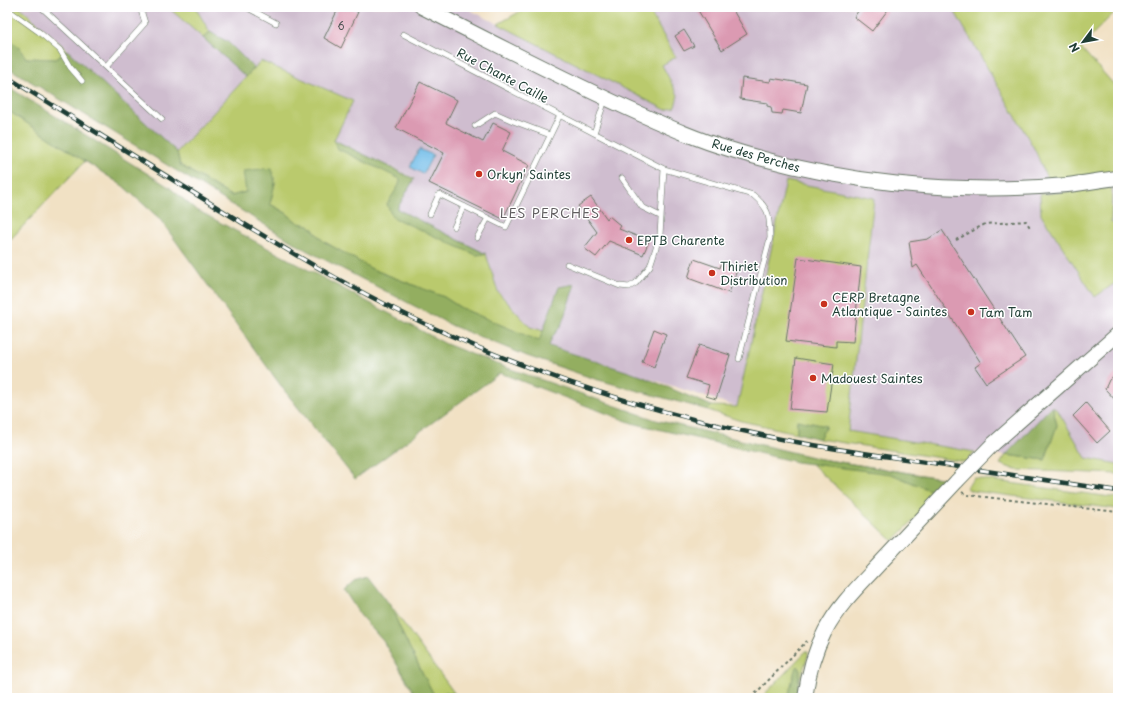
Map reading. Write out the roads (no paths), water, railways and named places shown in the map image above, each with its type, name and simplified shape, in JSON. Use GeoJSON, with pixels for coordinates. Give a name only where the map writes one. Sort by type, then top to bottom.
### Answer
{"type":"FeatureCollection","features":[{"type":"Feature","properties":{"kind":"street","name":"Rue des Perches"},"geometry":{"type":"LineString","coordinates":[[422,7],[605,99],[676,130],[727,149],[783,165],[860,179],[916,186],[1018,188],[1068,185],[1118,178]]}},
{"type":"Feature","properties":{"kind":"street"},"geometry":{"type":"LineString","coordinates":[[805,698],[808,679],[816,652],[825,631],[836,613],[853,592],[992,445],[1118,334]]}},
{"type":"Feature","properties":{"kind":"lane"},"geometry":{"type":"LineString","coordinates":[[41,7],[162,119]]}},
{"type":"Feature","properties":{"kind":"lane"},"geometry":{"type":"LineString","coordinates":[[106,67],[145,23],[140,7]]}},
{"type":"Feature","properties":{"kind":"lane"},"geometry":{"type":"LineString","coordinates":[[246,7],[276,23]]}},
{"type":"Feature","properties":{"kind":"lane"},"geometry":{"type":"LineString","coordinates":[[7,9],[39,32],[60,50],[70,67],[82,81]]}},
{"type":"Feature","properties":{"kind":"lane","name":"Rue Chante Caille"},"geometry":{"type":"LineString","coordinates":[[403,34],[664,169],[753,195],[764,205],[770,220],[770,238],[739,359]]}},
{"type":"Feature","properties":{"kind":"lane"},"geometry":{"type":"LineString","coordinates":[[594,133],[605,99]]}},
{"type":"Feature","properties":{"kind":"lane"},"geometry":{"type":"LineString","coordinates":[[475,126],[480,121],[495,113],[550,135]]}},
{"type":"Feature","properties":{"kind":"lane"},"geometry":{"type":"LineString","coordinates":[[430,214],[439,194],[506,227],[560,115]]}},
{"type":"Feature","properties":{"kind":"lane"},"geometry":{"type":"LineString","coordinates":[[568,264],[620,286],[629,287],[636,283],[650,266],[660,235],[664,169]]}},
{"type":"Feature","properties":{"kind":"lane"},"geometry":{"type":"LineString","coordinates":[[622,178],[642,207],[660,216]]}},
{"type":"Feature","properties":{"kind":"lane"},"geometry":{"type":"LineString","coordinates":[[454,227],[464,206]]}},
{"type":"Feature","properties":{"kind":"lane"},"geometry":{"type":"LineString","coordinates":[[477,238],[488,218]]}},
{"type":"Feature","properties":{"kind":"water"},"geometry":{"type":"Polygon","coordinates":[[[419,149],[433,155],[423,174],[410,167],[419,149]]]}},
{"type":"Feature","properties":{"kind":"railway"},"geometry":{"type":"LineString","coordinates":[[7,77],[291,252],[352,287],[445,333],[484,350],[562,380],[684,417],[766,436],[849,451],[1118,491]]}},
{"type":"Feature","properties":{"kind":"place","name":"Orkyn' Saintes"},"geometry":{"type":"Point","coordinates":[479,174]}},
{"type":"Feature","properties":{"kind":"place","name":"EPTB Charente"},"geometry":{"type":"Point","coordinates":[629,240]}},
{"type":"Feature","properties":{"kind":"place","name":"Thiriet Distribution"},"geometry":{"type":"Point","coordinates":[712,273]}},
{"type":"Feature","properties":{"kind":"place","name":"CERP Bretagne Atlantique - Saintes"},"geometry":{"type":"Point","coordinates":[824,304]}},
{"type":"Feature","properties":{"kind":"place","name":"Tam Tam"},"geometry":{"type":"Point","coordinates":[971,312]}},
{"type":"Feature","properties":{"kind":"place","name":"Madouest Saintes"},"geometry":{"type":"Point","coordinates":[813,378]}},
{"type":"Feature","properties":{"kind":"district","name":"LES PERCHES"},"geometry":{"type":"Point","coordinates":[550,212]}}]}
